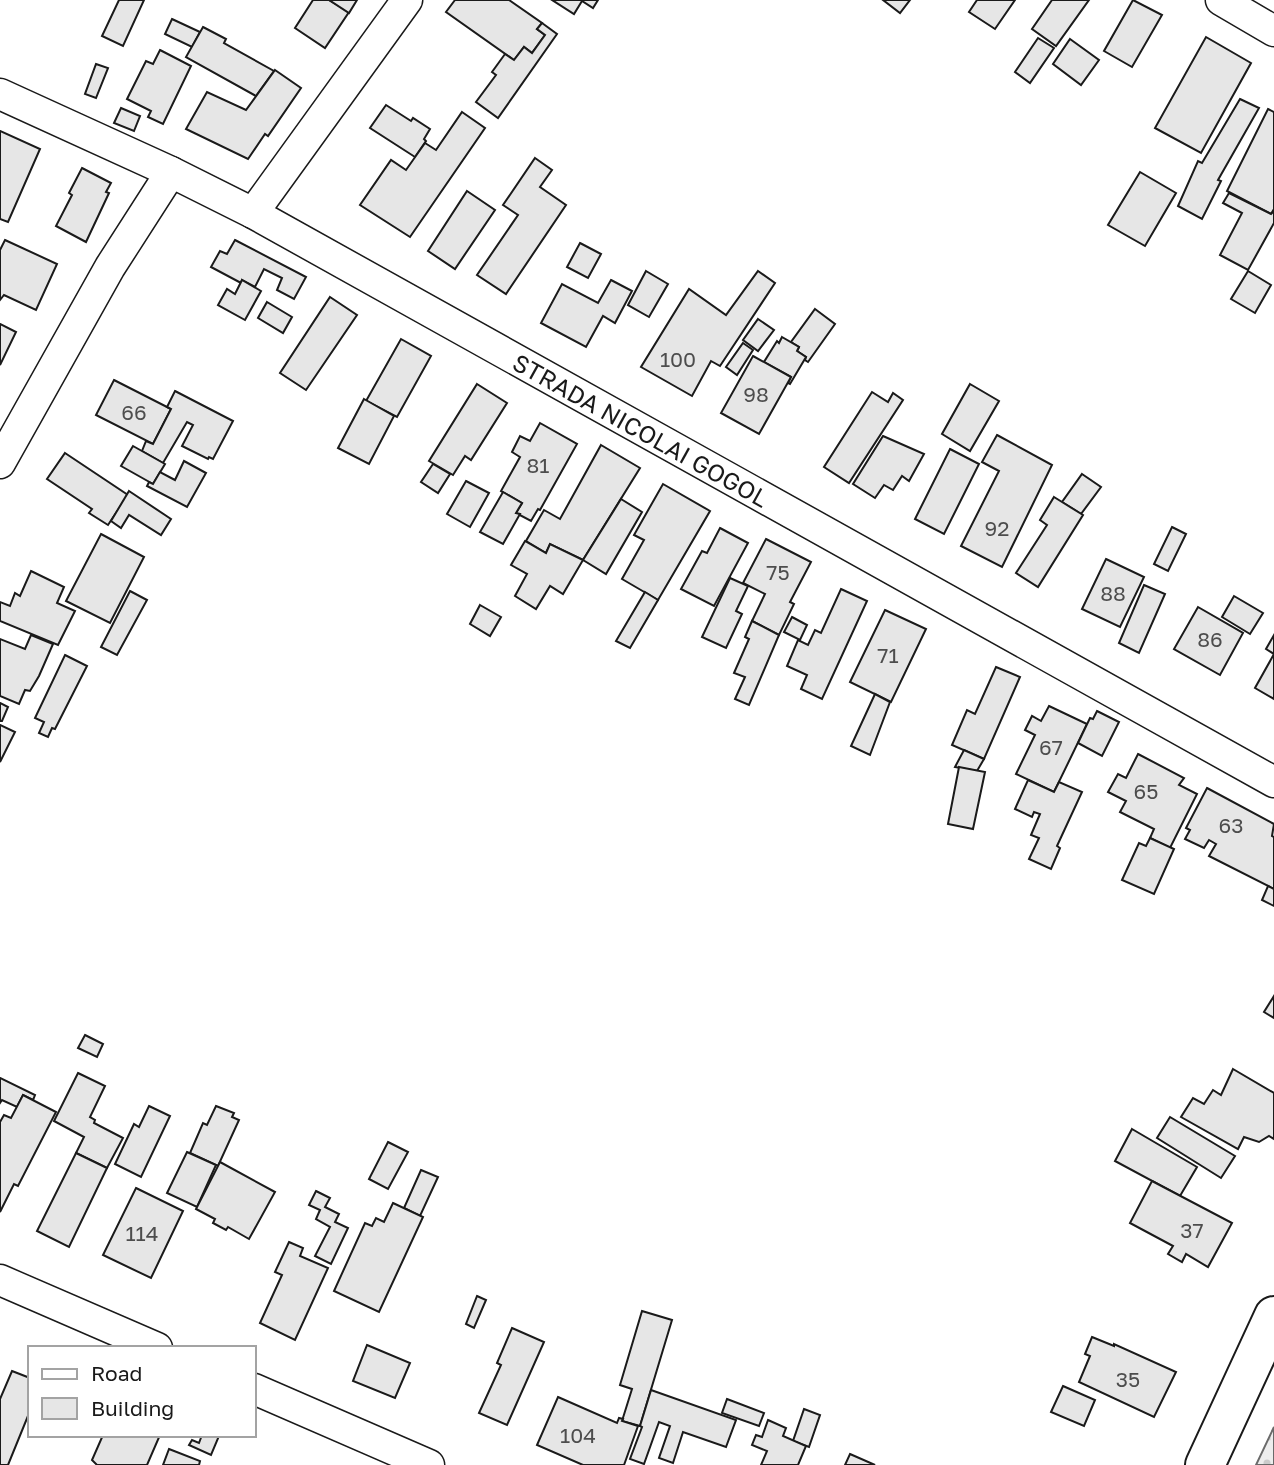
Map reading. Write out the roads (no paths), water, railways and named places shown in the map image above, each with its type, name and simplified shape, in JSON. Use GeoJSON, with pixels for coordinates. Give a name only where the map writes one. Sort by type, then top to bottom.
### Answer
{"type":"FeatureCollection","features":[{"type":"Feature","properties":{"kind":"main road"},"geometry":{"type":"LineString","coordinates":[[1205,1465],[1274,1316]]}},
{"type":"Feature","properties":{"kind":"street"},"geometry":{"type":"LineString","coordinates":[[253,213],[407,0]]}},
{"type":"Feature","properties":{"kind":"street"},"geometry":{"type":"LineString","coordinates":[[1221,0],[1274,31]]}},
{"type":"Feature","properties":{"kind":"street","name":"STRADA NICOLAI GOGOL"},"geometry":{"type":"LineString","coordinates":[[0,94],[171,172],[253,213],[1274,782]]}},
{"type":"Feature","properties":{"kind":"street"},"geometry":{"type":"LineString","coordinates":[[0,463],[110,267],[171,172]]}},
{"type":"Feature","properties":{"kind":"street"},"geometry":{"type":"LineString","coordinates":[[0,1280],[152,1346]]}},
{"type":"Feature","properties":{"kind":"street"},"geometry":{"type":"LineString","coordinates":[[256,1391],[429,1465]]}}]}
